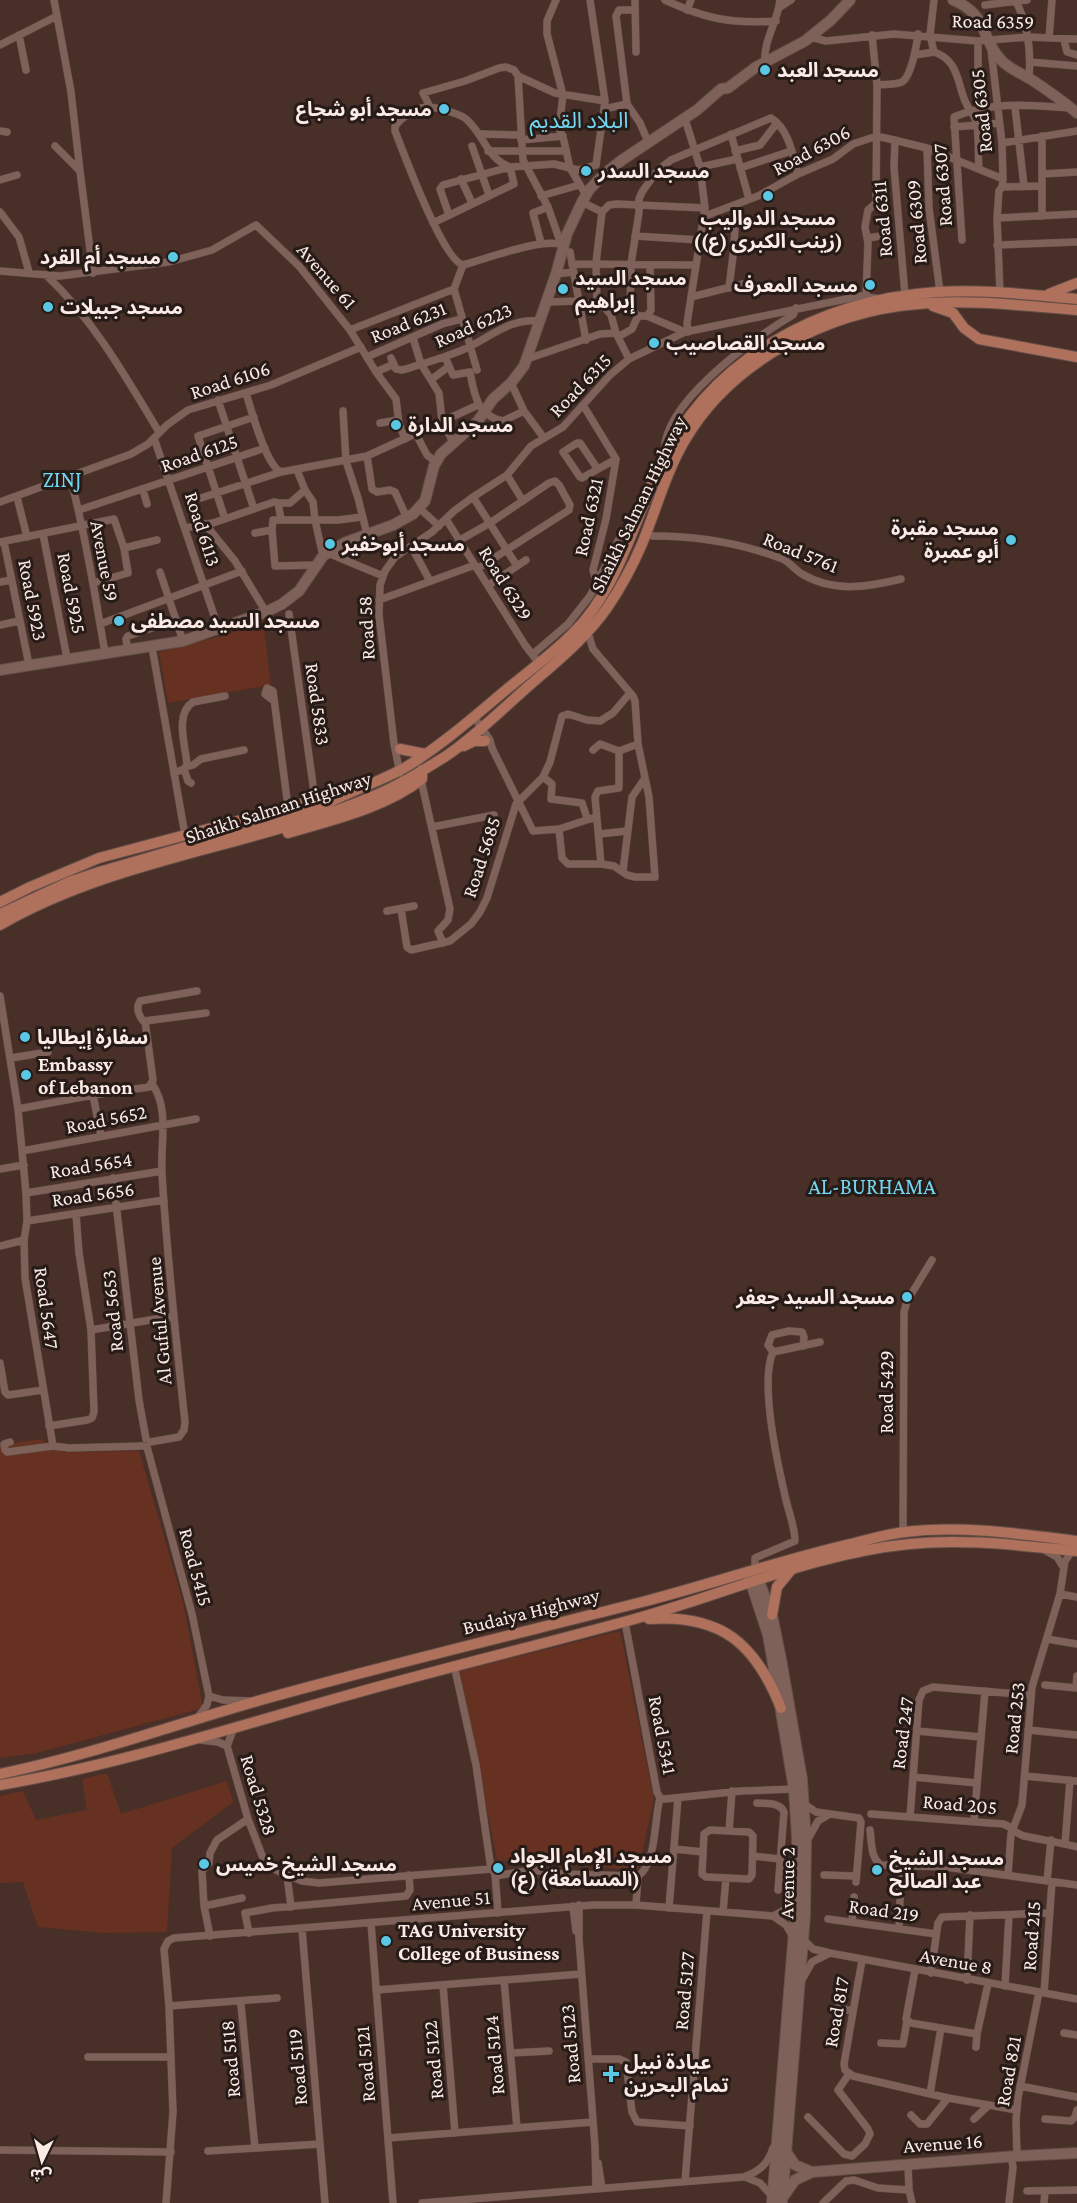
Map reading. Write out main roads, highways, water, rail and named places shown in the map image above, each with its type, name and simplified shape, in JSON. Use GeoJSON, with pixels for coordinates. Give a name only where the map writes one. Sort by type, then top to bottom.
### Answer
{"type":"FeatureCollection","features":[{"type":"Feature","properties":{"kind":"main road"},"geometry":{"type":"LineString","coordinates":[[1042,296],[1077,284]]}},
{"type":"Feature","properties":{"kind":"main road","name":"Shaikh Salman Highway"},"geometry":{"type":"LineString","coordinates":[[0,914],[69,882],[311,810],[348,794],[410,774],[426,754],[472,719],[535,659],[574,632],[599,599],[625,551],[665,457],[694,410],[740,363],[767,344],[794,329],[839,310],[906,295],[940,292],[1000,293],[1077,299]]}},
{"type":"Feature","properties":{"kind":"main road","name":"Shaikh Salman Highway"},"geometry":{"type":"LineString","coordinates":[[331,816],[380,794],[410,774],[448,754],[588,633],[608,607],[650,532],[683,441],[703,413],[722,393],[746,371],[771,354],[799,338],[841,321],[878,310],[920,303],[965,302],[1077,310]]}},
{"type":"Feature","properties":{"kind":"main road"},"geometry":{"type":"LineString","coordinates":[[920,303],[948,310],[964,328],[979,339],[1077,357]]}},
{"type":"Feature","properties":{"kind":"main road"},"geometry":{"type":"LineString","coordinates":[[448,754],[471,742],[489,742],[483,726]]}},
{"type":"Feature","properties":{"kind":"main road"},"geometry":{"type":"LineString","coordinates":[[400,749],[426,754]]}},
{"type":"Feature","properties":{"kind":"main road"},"geometry":{"type":"LineString","coordinates":[[0,925],[25,910],[75,888],[131,871],[152,872],[405,791],[410,774]]}},
{"type":"Feature","properties":{"kind":"main road"},"geometry":{"type":"LineString","coordinates":[[0,902],[30,886],[99,858],[315,799],[348,794]]}},
{"type":"Feature","properties":{"kind":"main road"},"geometry":{"type":"LineString","coordinates":[[99,858],[102,871]]}},
{"type":"Feature","properties":{"kind":"main road","name":"Budaiya Highway"},"geometry":{"type":"LineString","coordinates":[[0,1785],[41,1778],[192,1739],[454,1665],[629,1621],[753,1576],[801,1555],[903,1532],[946,1530],[1076,1547]]}},
{"type":"Feature","properties":{"kind":"main road","name":"Budaiya Highway"},"geometry":{"type":"LineString","coordinates":[[0,1772],[31,1767],[120,1744],[380,1666],[857,1552],[909,1544],[970,1542],[1039,1548],[1076,1547]]}},
{"type":"Feature","properties":{"kind":"main road"},"geometry":{"type":"LineString","coordinates":[[772,1615],[777,1587],[792,1569]]}},
{"type":"Feature","properties":{"kind":"main road"},"geometry":{"type":"LineString","coordinates":[[629,1621],[689,1619],[728,1634],[748,1650],[756,1660],[766,1675],[781,1708]]}},
{"type":"Feature","properties":{"kind":"place","name":"مسجد العبد"},"geometry":{"type":"Point","coordinates":[765,70]}},
{"type":"Feature","properties":{"kind":"place","name":"مسجد أبو شجاع"},"geometry":{"type":"Point","coordinates":[444,109]}},
{"type":"Feature","properties":{"kind":"place","name":"مسجد السدر"},"geometry":{"type":"Point","coordinates":[586,171]}},
{"type":"Feature","properties":{"kind":"place","name":"مسجد الدواليب (زينب الكبرى (ع))"},"geometry":{"type":"Point","coordinates":[768,196]}},
{"type":"Feature","properties":{"kind":"place","name":"مسجد أم القرد"},"geometry":{"type":"Point","coordinates":[173,257]}},
{"type":"Feature","properties":{"kind":"place","name":"مسجد المعرف"},"geometry":{"type":"Point","coordinates":[870,285]}},
{"type":"Feature","properties":{"kind":"place","name":"مسجد السيد إبراهيم"},"geometry":{"type":"Point","coordinates":[563,289]}},
{"type":"Feature","properties":{"kind":"place","name":"مسجد جبيلات"},"geometry":{"type":"Point","coordinates":[48,307]}},
{"type":"Feature","properties":{"kind":"place","name":"مسجد القصاصيب"},"geometry":{"type":"Point","coordinates":[654,343]}},
{"type":"Feature","properties":{"kind":"place","name":"مسجد الدارة"},"geometry":{"type":"Point","coordinates":[396,425]}},
{"type":"Feature","properties":{"kind":"place","name":"مسجد مقبرة أبو عمبرة"},"geometry":{"type":"Point","coordinates":[1011,540]}},
{"type":"Feature","properties":{"kind":"place","name":"مسجد أبوخفير"},"geometry":{"type":"Point","coordinates":[330,544]}},
{"type":"Feature","properties":{"kind":"place","name":"مسجد السيد مصطفى"},"geometry":{"type":"Point","coordinates":[119,621]}},
{"type":"Feature","properties":{"kind":"place","name":"سفارة إيطاليا"},"geometry":{"type":"Point","coordinates":[25,1037]}},
{"type":"Feature","properties":{"kind":"place","name":"Embassy of Lebanon"},"geometry":{"type":"Point","coordinates":[26,1075]}},
{"type":"Feature","properties":{"kind":"place","name":"مسجد السيد جعفر"},"geometry":{"type":"Point","coordinates":[907,1297]}},
{"type":"Feature","properties":{"kind":"place","name":"مسجد الشيخ خميس"},"geometry":{"type":"Point","coordinates":[204,1864]}},
{"type":"Feature","properties":{"kind":"place","name":"مسجد الإمام الجواد (ع) (المسامعة)"},"geometry":{"type":"Point","coordinates":[498,1868]}},
{"type":"Feature","properties":{"kind":"place","name":"مسجد الشيخ عبد الصالح"},"geometry":{"type":"Point","coordinates":[877,1870]}},
{"type":"Feature","properties":{"kind":"place","name":"TAG University College of Business"},"geometry":{"type":"Point","coordinates":[386,1941]}},
{"type":"Feature","properties":{"kind":"place","name":"عيادة نبيل تمام البحرين"},"geometry":{"type":"Point","coordinates":[611,2074]}},
{"type":"Feature","properties":{"kind":"district","name":"البلاد القديم"},"geometry":{"type":"Point","coordinates":[579,120]}},
{"type":"Feature","properties":{"kind":"district","name":"ZINJ"},"geometry":{"type":"Point","coordinates":[62,479]}},
{"type":"Feature","properties":{"kind":"district","name":"AL-BURHAMA"},"geometry":{"type":"Point","coordinates":[872,1186]}}]}
